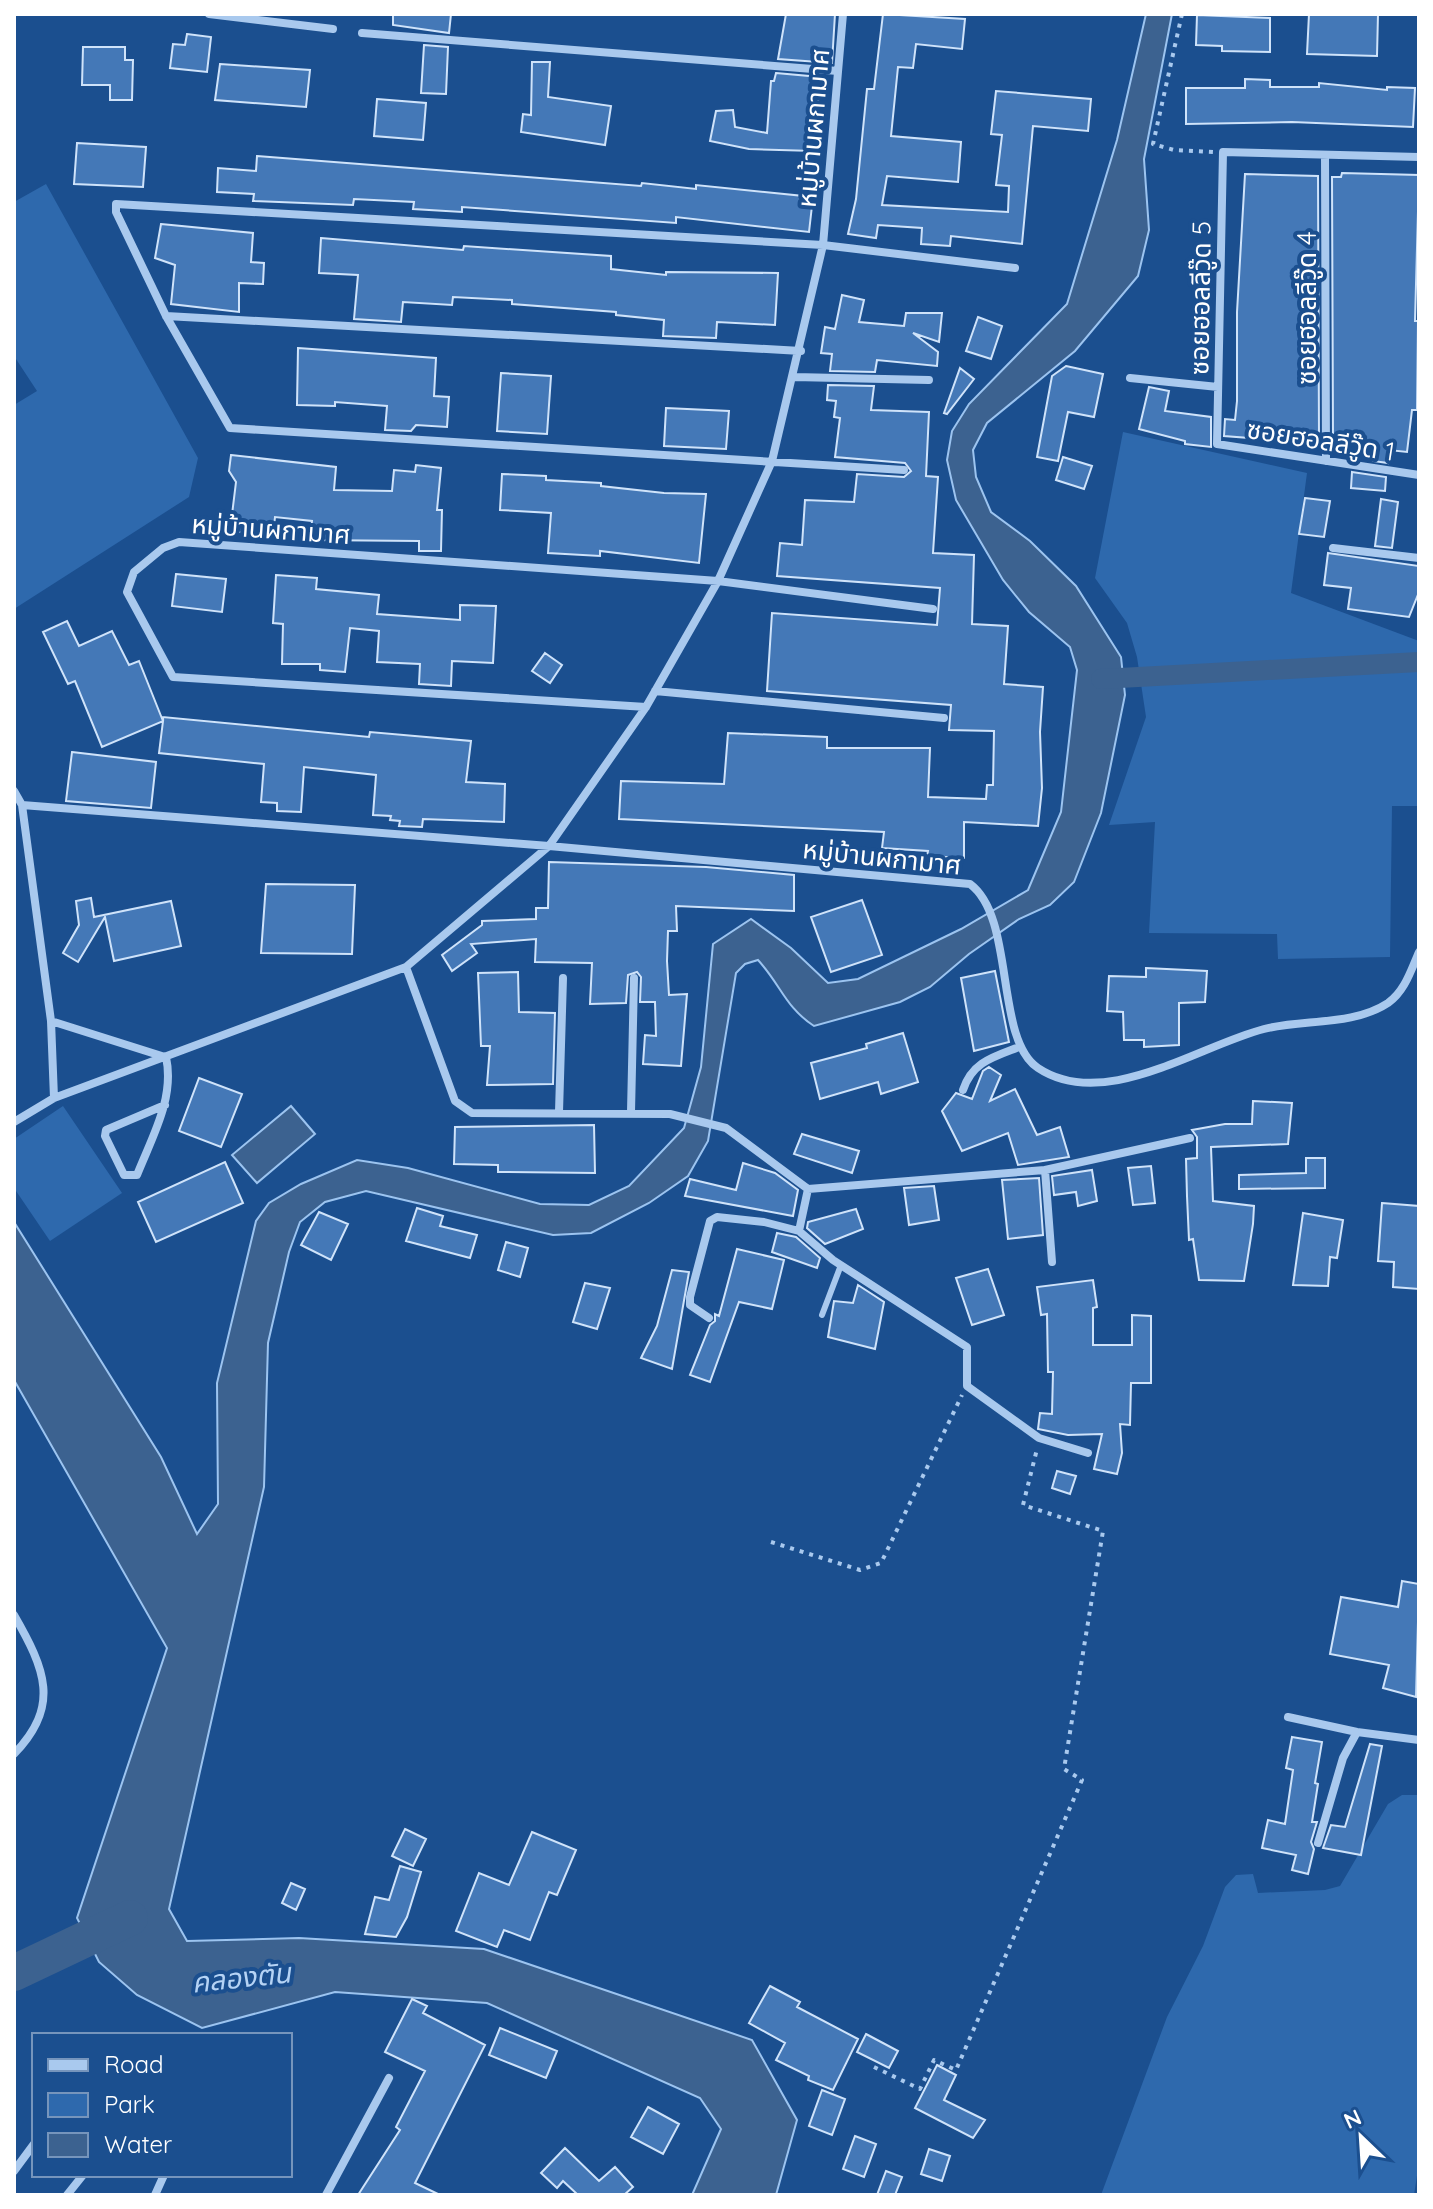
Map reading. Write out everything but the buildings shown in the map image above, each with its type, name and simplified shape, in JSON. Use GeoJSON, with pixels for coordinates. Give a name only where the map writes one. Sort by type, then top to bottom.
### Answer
{"type":"FeatureCollection","features":[{"type":"Feature","properties":{"kind":"street"},"geometry":{"type":"LineString","coordinates":[[209,14],[333,29]]}},
{"type":"Feature","properties":{"kind":"street","name":"หมู่บ้านผกามาศ"},"geometry":{"type":"LineString","coordinates":[[14,1122],[54,1098],[406,967],[549,846],[646,707],[718,581],[772,461],[801,351],[823,245],[843,14]]}},
{"type":"Feature","properties":{"kind":"street"},"geometry":{"type":"LineString","coordinates":[[362,33],[838,71]]}},
{"type":"Feature","properties":{"kind":"street"},"geometry":{"type":"LineString","coordinates":[[1223,152],[1419,157]]}},
{"type":"Feature","properties":{"kind":"street","name":"ซอยฮอลลีวู๊ด 5"},"geometry":{"type":"LineString","coordinates":[[1217,444],[1223,152]]}},
{"type":"Feature","properties":{"kind":"street","name":"ซอยฮอลลีวู๊ด 4"},"geometry":{"type":"LineString","coordinates":[[1325,155],[1326,461]]}},
{"type":"Feature","properties":{"kind":"street","name":"หมู่บ้านผกามาศ"},"geometry":{"type":"LineString","coordinates":[[772,461],[230,428],[166,316],[116,212],[116,204],[823,245]]}},
{"type":"Feature","properties":{"kind":"street"},"geometry":{"type":"LineString","coordinates":[[823,245],[1015,268]]}},
{"type":"Feature","properties":{"kind":"street"},"geometry":{"type":"LineString","coordinates":[[166,316],[801,351]]}},
{"type":"Feature","properties":{"kind":"street"},"geometry":{"type":"LineString","coordinates":[[794,377],[929,380]]}},
{"type":"Feature","properties":{"kind":"street"},"geometry":{"type":"LineString","coordinates":[[1130,378],[1218,387]]}},
{"type":"Feature","properties":{"kind":"street","name":"ซอยฮอลลีวู๊ด 1"},"geometry":{"type":"LineString","coordinates":[[1217,444],[1419,475]]}},
{"type":"Feature","properties":{"kind":"street"},"geometry":{"type":"LineString","coordinates":[[772,461],[904,470]]}},
{"type":"Feature","properties":{"kind":"street","name":"หมู่บ้านผกามาศ"},"geometry":{"type":"LineString","coordinates":[[646,707],[173,677],[129,600],[128,583],[134,572],[163,548],[179,542],[718,581]]}},
{"type":"Feature","properties":{"kind":"street"},"geometry":{"type":"LineString","coordinates":[[1333,548],[1419,558]]}},
{"type":"Feature","properties":{"kind":"street"},"geometry":{"type":"LineString","coordinates":[[718,581],[933,609]]}},
{"type":"Feature","properties":{"kind":"street"},"geometry":{"type":"LineString","coordinates":[[655,691],[944,718]]}},
{"type":"Feature","properties":{"kind":"street"},"geometry":{"type":"LineString","coordinates":[[14,791],[22,805],[51,1021],[54,1098]]}},
{"type":"Feature","properties":{"kind":"street","name":"หมู่บ้านผกามาศ"},"geometry":{"type":"LineString","coordinates":[[22,805],[549,846],[970,884],[984,900],[1003,963],[1019,1047]]}},
{"type":"Feature","properties":{"kind":"street"},"geometry":{"type":"LineString","coordinates":[[963,1090],[968,1074],[978,1064],[1019,1047],[1035,1066],[1053,1076],[1089,1082],[1135,1078],[1263,1029],[1350,1017],[1387,1003],[1403,988],[1419,952]]}},
{"type":"Feature","properties":{"kind":"street"},"geometry":{"type":"LineString","coordinates":[[406,967],[457,1104],[472,1113],[670,1114],[726,1128],[808,1189],[1045,1170],[1190,1138]]}},
{"type":"Feature","properties":{"kind":"street"},"geometry":{"type":"LineString","coordinates":[[559,1112],[563,978]]}},
{"type":"Feature","properties":{"kind":"street"},"geometry":{"type":"LineString","coordinates":[[631,1112],[634,978]]}},
{"type":"Feature","properties":{"kind":"street"},"geometry":{"type":"LineString","coordinates":[[51,1021],[166,1057],[170,1074],[165,1105],[137,1175],[124,1175],[105,1136],[106,1130],[165,1105]]}},
{"type":"Feature","properties":{"kind":"street"},"geometry":{"type":"LineString","coordinates":[[1045,1170],[1052,1262]]}},
{"type":"Feature","properties":{"kind":"street"},"geometry":{"type":"LineString","coordinates":[[799,1231],[808,1189]]}},
{"type":"Feature","properties":{"kind":"street"},"geometry":{"type":"LineString","coordinates":[[709,1318],[690,1305],[690,1297],[710,1221],[717,1217],[764,1222],[799,1231],[841,1265],[967,1347],[970,1354],[967,1386],[1039,1438],[1088,1453]]}},
{"type":"Feature","properties":{"kind":"street"},"geometry":{"type":"LineString","coordinates":[[14,1615],[42,1679],[45,1707],[35,1733],[14,1754]]}},
{"type":"Feature","properties":{"kind":"street"},"geometry":{"type":"LineString","coordinates":[[1288,1717],[1357,1732],[1419,1740]]}},
{"type":"Feature","properties":{"kind":"street"},"geometry":{"type":"LineString","coordinates":[[1318,1843],[1343,1758],[1357,1732]]}},
{"type":"Feature","properties":{"kind":"street"},"geometry":{"type":"LineString","coordinates":[[326,2195],[389,2078]]}},
{"type":"Feature","properties":{"kind":"street"},"geometry":{"type":"LineString","coordinates":[[14,2171],[32,2147]]}},
{"type":"Feature","properties":{"kind":"street"},"geometry":{"type":"LineString","coordinates":[[67,2195],[81,2177]]}},
{"type":"Feature","properties":{"kind":"lane"},"geometry":{"type":"LineString","coordinates":[[822,1315],[841,1265]]}},
{"type":"Feature","properties":{"kind":"path"},"geometry":{"type":"LineString","coordinates":[[1182,14],[1153,144],[1174,150],[1223,152]]}},
{"type":"Feature","properties":{"kind":"path"},"geometry":{"type":"LineString","coordinates":[[771,1542],[860,1570],[881,1563],[967,1386]]}},
{"type":"Feature","properties":{"kind":"path"},"geometry":{"type":"LineString","coordinates":[[874,2067],[920,2089],[934,2060],[956,2070],[1082,1780],[1064,1769],[1103,1531],[1023,1505],[1039,1438]]}},
{"type":"Feature","properties":{"kind":"green space"},"geometry":{"type":"Polygon","coordinates":[[[46,184],[198,458],[189,497],[14,609],[14,405],[37,391],[14,356],[14,202],[46,184]]]}},
{"type":"Feature","properties":{"kind":"green space"},"geometry":{"type":"Polygon","coordinates":[[[1123,432],[1307,473],[1291,593],[1419,641],[1419,806],[1392,806],[1390,957],[1278,959],[1277,934],[1149,933],[1155,822],[1109,825],[1146,717],[1137,657],[1127,623],[1095,578],[1123,432]]]}},
{"type":"Feature","properties":{"kind":"green space"},"geometry":{"type":"Polygon","coordinates":[[[63,1106],[122,1193],[50,1241],[14,1188],[14,1139],[63,1106]]]}},
{"type":"Feature","properties":{"kind":"green space"},"geometry":{"type":"Polygon","coordinates":[[[1402,1795],[1419,1795],[1419,2163],[1414,2195],[1101,2195],[1167,2017],[1203,1946],[1225,1887],[1236,1875],[1253,1874],[1258,1893],[1325,1890],[1340,1886],[1388,1804],[1402,1795]]]}},
{"type":"Feature","properties":{"kind":"water","name":"คลองตัน"},"geometry":{"type":"Polygon","coordinates":[[[1146,14],[1172,14],[1144,159],[1149,230],[1138,276],[1075,351],[987,423],[973,450],[976,477],[991,512],[1030,541],[1076,586],[1121,657],[1125,695],[1101,813],[1074,882],[1050,905],[1019,919],[969,954],[930,987],[900,1002],[814,1026],[790,1003],[758,960],[745,964],[736,973],[708,1141],[688,1176],[649,1203],[591,1233],[553,1235],[366,1191],[325,1202],[300,1222],[289,1252],[268,1343],[264,1487],[169,1909],[187,1941],[299,1938],[484,1949],[752,2040],[797,2120],[776,2195],[692,2195],[721,2129],[700,2098],[487,2003],[335,1992],[202,2028],[137,1995],[99,1962],[77,1918],[167,1648],[14,1380],[14,1222],[161,1457],[197,1534],[218,1504],[217,1383],[256,1221],[269,1203],[301,1184],[357,1160],[408,1168],[540,1204],[589,1205],[629,1186],[684,1128],[701,1067],[713,944],[751,919],[791,948],[828,983],[858,979],[961,929],[1028,890],[1061,812],[1077,670],[1070,647],[1029,612],[1003,580],[956,500],[947,460],[952,431],[969,404],[1067,304],[1117,140],[1146,14]]]}},
{"type":"Feature","properties":{"kind":"water"},"geometry":{"type":"Polygon","coordinates":[[[291,1106],[315,1134],[257,1183],[232,1155],[291,1106]]]}},
{"type":"Feature","properties":{"kind":"waterway"},"geometry":{"type":"LineString","coordinates":[[1101,679],[1419,662]]}},
{"type":"Feature","properties":{"kind":"waterway"},"geometry":{"type":"LineString","coordinates":[[14,1973],[130,1918]]}}]}
